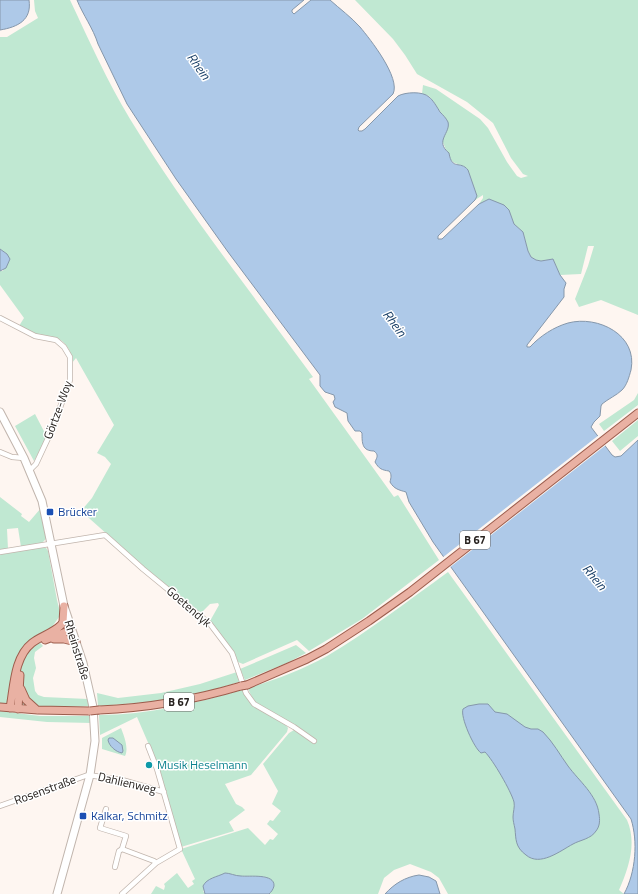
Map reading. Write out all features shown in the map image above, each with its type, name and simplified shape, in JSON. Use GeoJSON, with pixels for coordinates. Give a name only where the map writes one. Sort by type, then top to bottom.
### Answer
{"type":"FeatureCollection","features":[{"type":"Feature","properties":{"kind":"main road","name":"Rheinstraße"},"geometry":{"type":"LineString","coordinates":[[0,412],[30,470],[42,500],[64,606],[87,678],[93,707],[95,740],[90,775],[57,894]]}},
{"type":"Feature","properties":{"kind":"main road","name":"B 67"},"geometry":{"type":"LineString","coordinates":[[0,707],[38,710],[90,711],[173,703],[244,686],[307,659],[352,633],[387,608],[638,412]]}},
{"type":"Feature","properties":{"kind":"main road"},"geometry":{"type":"LineString","coordinates":[[10,708],[17,669],[21,657],[31,644],[59,627],[63,622],[64,606]]}},
{"type":"Feature","properties":{"kind":"main road"},"geometry":{"type":"LineString","coordinates":[[48,634],[71,630]]}},
{"type":"Feature","properties":{"kind":"main road"},"geometry":{"type":"LineString","coordinates":[[18,709],[19,682],[24,657],[36,644],[71,630]]}},
{"type":"Feature","properties":{"kind":"main road"},"geometry":{"type":"LineString","coordinates":[[44,641],[64,639],[76,642]]}},
{"type":"Feature","properties":{"kind":"main road"},"geometry":{"type":"LineString","coordinates":[[19,682],[26,700],[38,710]]}},
{"type":"Feature","properties":{"kind":"street","name":"Görtze-Woy"},"geometry":{"type":"LineString","coordinates":[[0,318],[35,336],[56,340],[64,347],[70,357],[70,380],[50,434],[36,464],[30,470]]}},
{"type":"Feature","properties":{"kind":"street"},"geometry":{"type":"LineString","coordinates":[[0,452],[12,457],[24,458]]}},
{"type":"Feature","properties":{"kind":"street","name":"Goetendyk"},"geometry":{"type":"LineString","coordinates":[[0,552],[105,535],[143,569],[210,624],[232,653],[246,694],[254,704],[305,734],[314,741]]}},
{"type":"Feature","properties":{"kind":"street"},"geometry":{"type":"LineString","coordinates":[[122,894],[156,862],[180,849],[158,769],[148,746]]}},
{"type":"Feature","properties":{"kind":"street","name":"Dahlienweg"},"geometry":{"type":"LineString","coordinates":[[90,775],[122,780],[164,792]]}},
{"type":"Feature","properties":{"kind":"street","name":"Rosenstraße"},"geometry":{"type":"LineString","coordinates":[[0,806],[90,775]]}},
{"type":"Feature","properties":{"kind":"street"},"geometry":{"type":"LineString","coordinates":[[106,809],[100,828],[126,836],[114,867]]}},
{"type":"Feature","properties":{"kind":"street"},"geometry":{"type":"LineString","coordinates":[[122,849],[156,862]]}},
{"type":"Feature","properties":{"kind":"green space"},"geometry":{"type":"Polygon","coordinates":[[[34,0],[70,0],[98,60],[130,119],[151,152],[219,250],[313,377],[309,379],[394,497],[398,495],[439,560],[362,619],[309,651],[297,640],[243,664],[238,662],[234,652],[210,621],[219,605],[218,603],[210,604],[201,613],[144,567],[81,511],[92,498],[111,464],[105,457],[97,453],[114,425],[76,358],[72,363],[70,353],[65,343],[57,338],[37,335],[19,326],[24,318],[0,285],[0,271],[3,271],[7,254],[0,249],[0,37],[7,37],[38,18],[35,11],[34,0]]]}},
{"type":"Feature","properties":{"kind":"green space"},"geometry":{"type":"Polygon","coordinates":[[[355,0],[638,0],[638,315],[601,300],[579,307],[575,299],[594,246],[588,246],[581,274],[560,275],[553,259],[541,261],[531,257],[523,232],[514,224],[509,210],[489,199],[479,204],[483,198],[483,195],[475,200],[475,190],[468,170],[450,159],[450,155],[442,140],[448,126],[447,121],[429,96],[422,94],[423,85],[436,89],[480,119],[488,128],[507,162],[517,176],[521,178],[528,176],[523,174],[511,158],[493,123],[467,102],[417,74],[393,39],[355,0]]]}},
{"type":"Feature","properties":{"kind":"green space"},"geometry":{"type":"Polygon","coordinates":[[[638,393],[638,405],[604,431],[599,424],[634,400],[638,393]]]}},
{"type":"Feature","properties":{"kind":"green space"},"geometry":{"type":"Polygon","coordinates":[[[35,414],[47,437],[34,461],[15,426],[35,414]]]}},
{"type":"Feature","properties":{"kind":"green space"},"geometry":{"type":"Polygon","coordinates":[[[638,420],[638,436],[620,451],[612,441],[638,420]]]}},
{"type":"Feature","properties":{"kind":"green space"},"geometry":{"type":"Polygon","coordinates":[[[0,497],[22,514],[21,516],[29,522],[41,508],[46,538],[44,541],[39,544],[21,547],[18,528],[7,529],[8,549],[0,550],[0,497]]]}},
{"type":"Feature","properties":{"kind":"green space"},"geometry":{"type":"Polygon","coordinates":[[[42,547],[46,548],[48,551],[60,612],[59,617],[52,627],[35,637],[43,646],[35,652],[34,658],[36,668],[33,678],[35,691],[38,695],[44,697],[88,699],[89,706],[52,707],[0,703],[0,554],[42,547]]]}},
{"type":"Feature","properties":{"kind":"green space"},"geometry":{"type":"Polygon","coordinates":[[[448,572],[627,820],[630,829],[632,846],[629,864],[619,890],[624,894],[448,894],[439,878],[431,872],[410,864],[394,870],[384,878],[378,894],[269,894],[271,892],[266,877],[238,876],[225,873],[203,891],[205,894],[151,894],[156,886],[164,890],[164,884],[177,873],[188,888],[194,884],[192,881],[195,879],[181,849],[248,828],[265,845],[270,839],[273,840],[278,834],[267,824],[270,820],[273,821],[281,811],[272,804],[278,791],[263,764],[289,733],[296,730],[275,718],[262,708],[251,696],[248,688],[268,682],[308,666],[327,656],[373,626],[448,572]]]}},
{"type":"Feature","properties":{"kind":"green space"},"geometry":{"type":"Polygon","coordinates":[[[296,645],[306,653],[287,663],[245,680],[240,669],[296,645]]]}},
{"type":"Feature","properties":{"kind":"green space"},"geometry":{"type":"Polygon","coordinates":[[[237,672],[239,682],[202,693],[163,701],[98,706],[97,693],[118,698],[161,693],[200,684],[237,672]]]}},
{"type":"Feature","properties":{"kind":"green space"},"geometry":{"type":"Polygon","coordinates":[[[242,690],[253,706],[285,724],[288,728],[287,732],[251,775],[225,784],[236,804],[245,810],[229,822],[234,831],[181,847],[159,768],[137,717],[100,735],[99,715],[154,711],[189,704],[242,690]]]}},
{"type":"Feature","properties":{"kind":"green space"},"geometry":{"type":"Polygon","coordinates":[[[0,711],[40,716],[92,716],[92,723],[47,722],[0,717],[0,711]]]}},
{"type":"Feature","properties":{"kind":"green space"},"geometry":{"type":"Polygon","coordinates":[[[121,728],[125,738],[125,756],[102,749],[102,738],[121,728]]]}},
{"type":"Feature","properties":{"kind":"water"},"geometry":{"type":"Polygon","coordinates":[[[0,0],[29,0],[28,13],[26,17],[13,27],[0,30],[0,0]]]}},
{"type":"Feature","properties":{"kind":"water","name":"Rhein"},"geometry":{"type":"Polygon","coordinates":[[[77,0],[304,0],[292,10],[294,14],[311,0],[330,0],[353,20],[365,33],[377,49],[393,78],[393,94],[359,127],[358,130],[362,131],[365,129],[398,96],[409,93],[423,94],[429,97],[448,122],[443,145],[454,164],[465,167],[468,170],[477,196],[475,200],[438,236],[438,239],[442,239],[479,204],[489,199],[504,205],[509,210],[514,224],[523,232],[531,257],[541,261],[553,259],[560,275],[566,283],[564,297],[527,347],[530,347],[552,329],[568,323],[580,321],[603,325],[613,330],[622,338],[628,347],[632,358],[631,370],[627,383],[620,392],[602,404],[600,416],[591,427],[615,457],[621,456],[638,440],[638,894],[624,894],[631,876],[635,856],[635,837],[631,819],[433,542],[409,502],[406,492],[395,488],[390,482],[390,472],[381,469],[376,464],[377,454],[374,451],[367,450],[365,448],[362,433],[360,431],[355,431],[348,421],[347,413],[335,407],[333,402],[335,399],[334,395],[325,392],[320,386],[320,375],[228,252],[176,179],[127,104],[77,0]]]}},
{"type":"Feature","properties":{"kind":"water"},"geometry":{"type":"Polygon","coordinates":[[[0,249],[7,254],[10,259],[6,268],[0,271],[0,249]]]}},
{"type":"Feature","properties":{"kind":"water"},"geometry":{"type":"Polygon","coordinates":[[[488,704],[495,712],[507,714],[525,727],[538,729],[547,736],[568,766],[587,788],[598,807],[600,821],[594,834],[544,859],[532,858],[522,852],[516,840],[513,818],[514,804],[512,797],[488,756],[485,752],[481,753],[478,750],[468,732],[464,719],[463,709],[468,706],[488,704]]]}},
{"type":"Feature","properties":{"kind":"water"},"geometry":{"type":"Polygon","coordinates":[[[109,738],[113,738],[122,745],[122,753],[111,746],[108,740],[109,738]]]}},
{"type":"Feature","properties":{"kind":"water"},"geometry":{"type":"Polygon","coordinates":[[[225,873],[239,876],[266,877],[273,882],[273,890],[269,894],[205,894],[203,886],[205,883],[210,879],[225,873]]]}},
{"type":"Feature","properties":{"kind":"water"},"geometry":{"type":"Polygon","coordinates":[[[419,875],[429,877],[436,881],[440,894],[385,894],[400,882],[409,877],[419,875]]]}},
{"type":"Feature","properties":{"kind":"pier"},"geometry":{"type":"Polygon","coordinates":[[[599,435],[606,445],[449,568],[442,558],[599,435]]]}},
{"type":"Feature","properties":{"kind":"place","name":"Brücker"},"geometry":{"type":"Point","coordinates":[50,512]}},
{"type":"Feature","properties":{"kind":"place","name":"Musik Heselmann"},"geometry":{"type":"Point","coordinates":[149,765]}},
{"type":"Feature","properties":{"kind":"place","name":"Kalkar, Schmitz"},"geometry":{"type":"Point","coordinates":[83,816]}}]}
